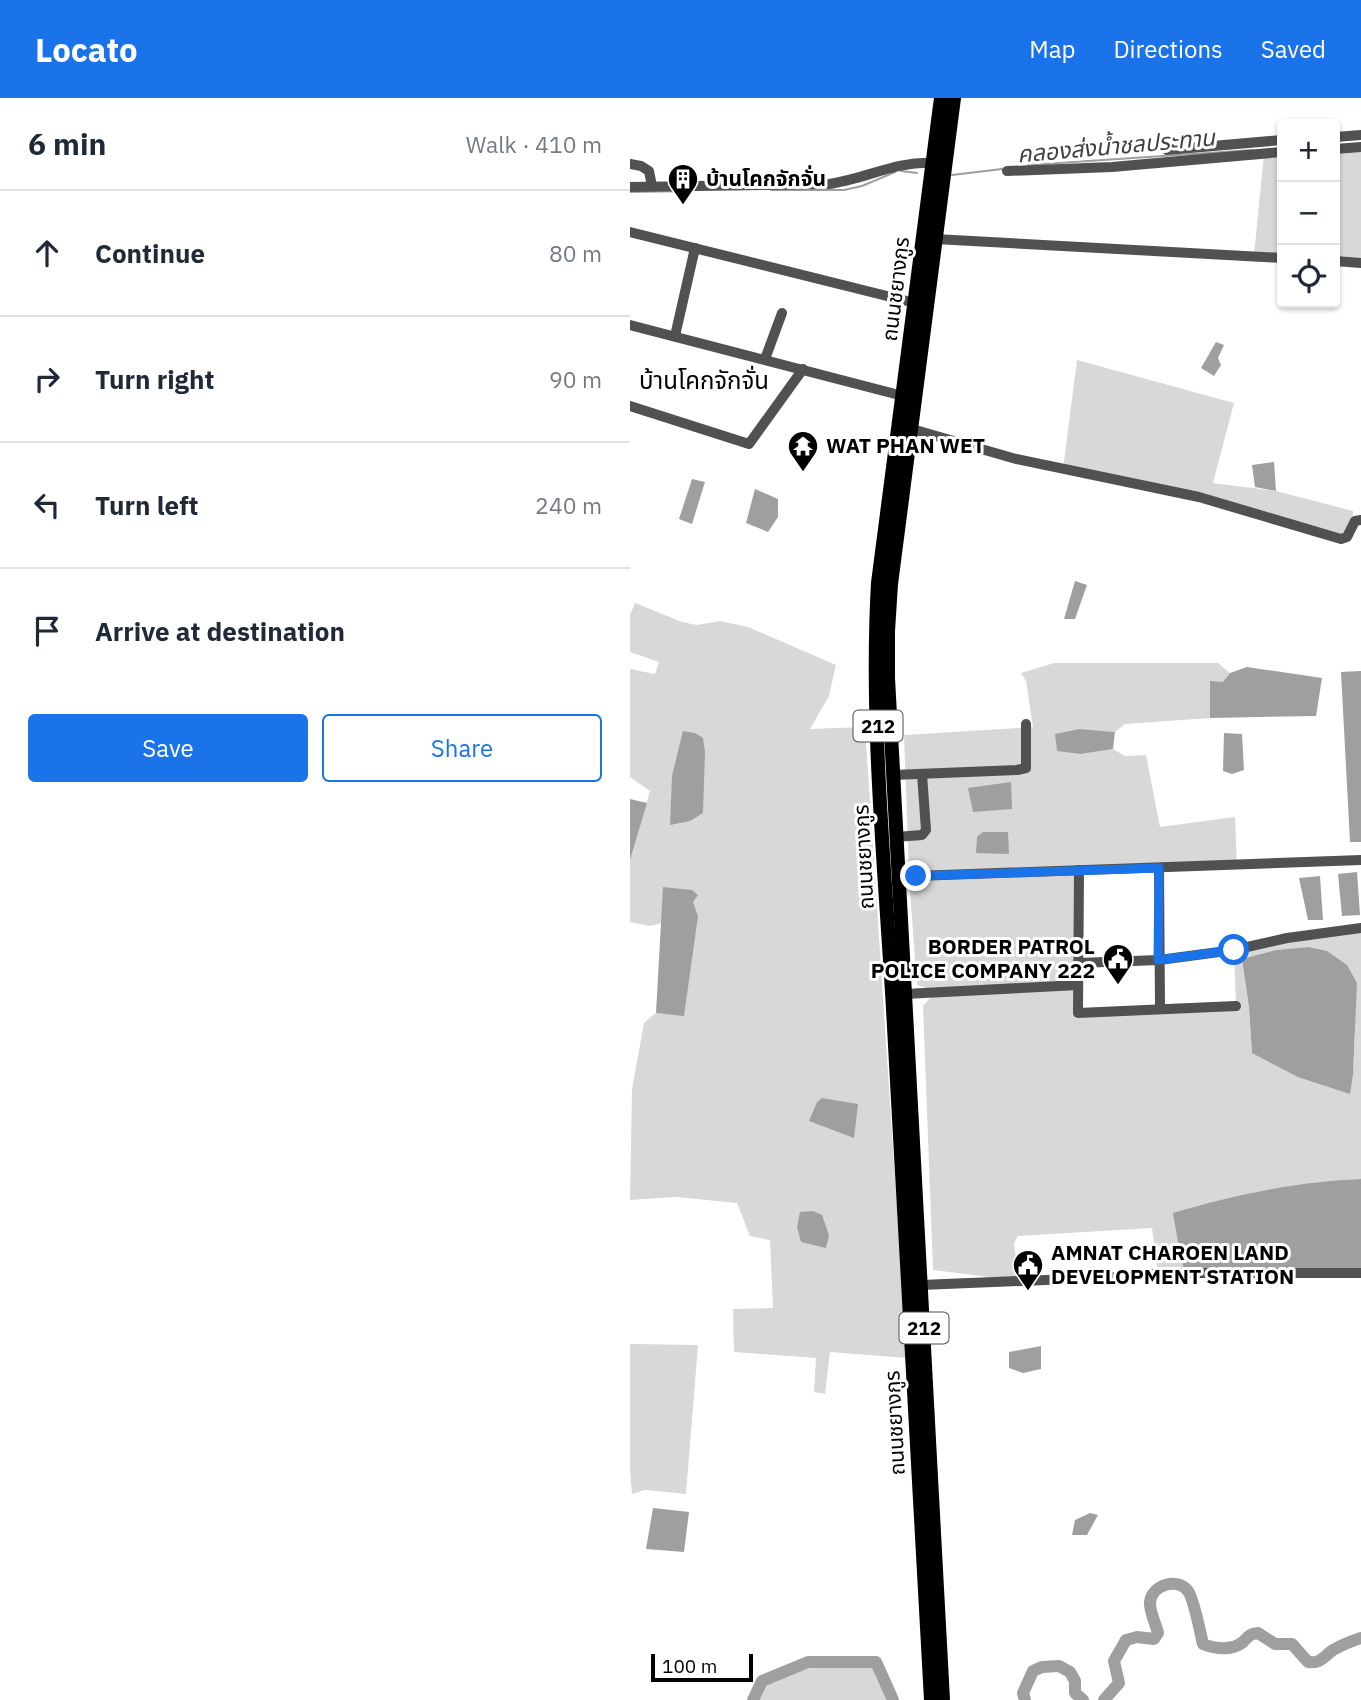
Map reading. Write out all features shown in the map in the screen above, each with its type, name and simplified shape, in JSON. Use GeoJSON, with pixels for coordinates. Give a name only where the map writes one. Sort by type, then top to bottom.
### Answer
{"type":"FeatureCollection","features":[{"type":"Feature","properties":{"kind":"highway","name":"ถนนชยางกูร"},"geometry":{"type":"LineString","coordinates":[[931,1700],[897,956],[875,678],[875,631],[878,583],[942,98]]}},
{"type":"Feature","properties":{"kind":"highway","name":"ถนนชยางกูร"},"geometry":{"type":"LineString","coordinates":[[943,1700],[905,994],[897,956],[896,837],[888,631],[891,584],[954,98]]}},
{"type":"Feature","properties":{"kind":"street"},"geometry":{"type":"LineString","coordinates":[[1340,137],[1361,135]]}},
{"type":"Feature","properties":{"kind":"street"},"geometry":{"type":"LineString","coordinates":[[1167,150],[1277,141]]}},
{"type":"Feature","properties":{"kind":"street"},"geometry":{"type":"LineString","coordinates":[[1340,149],[1361,147]]}},
{"type":"Feature","properties":{"kind":"street"},"geometry":{"type":"LineString","coordinates":[[1007,172],[1112,167],[1277,152]]}},
{"type":"Feature","properties":{"kind":"street"},"geometry":{"type":"LineString","coordinates":[[630,187],[829,184],[851,181],[892,166],[933,163]]}},
{"type":"Feature","properties":{"kind":"street"},"geometry":{"type":"LineString","coordinates":[[630,164],[649,171],[652,186]]}},
{"type":"Feature","properties":{"kind":"street"},"geometry":{"type":"LineString","coordinates":[[630,232],[915,303]]}},
{"type":"Feature","properties":{"kind":"street"},"geometry":{"type":"LineString","coordinates":[[935,239],[1277,258]]}},
{"type":"Feature","properties":{"kind":"street"},"geometry":{"type":"LineString","coordinates":[[675,336],[695,248]]}},
{"type":"Feature","properties":{"kind":"street"},"geometry":{"type":"LineString","coordinates":[[1340,261],[1361,262]]}},
{"type":"Feature","properties":{"kind":"street"},"geometry":{"type":"LineString","coordinates":[[765,359],[782,313]]}},
{"type":"Feature","properties":{"kind":"street"},"geometry":{"type":"LineString","coordinates":[[630,325],[903,396]]}},
{"type":"Feature","properties":{"kind":"street"},"geometry":{"type":"LineString","coordinates":[[630,406],[749,444],[803,369]]}},
{"type":"Feature","properties":{"kind":"street"},"geometry":{"type":"LineString","coordinates":[[912,429],[1016,459],[1199,497],[1341,539],[1347,537],[1353,522],[1361,520]]}},
{"type":"Feature","properties":{"kind":"street"},"geometry":{"type":"LineString","coordinates":[[893,775],[1026,768],[1026,724]]}},
{"type":"Feature","properties":{"kind":"street"},"geometry":{"type":"LineString","coordinates":[[896,837],[922,835],[926,830],[922,774]]}},
{"type":"Feature","properties":{"kind":"street"},"geometry":{"type":"LineString","coordinates":[[916,876],[1361,860]]}},
{"type":"Feature","properties":{"kind":"street"},"geometry":{"type":"LineString","coordinates":[[1159,868],[1160,1009]]}},
{"type":"Feature","properties":{"kind":"street"},"geometry":{"type":"LineString","coordinates":[[1079,870],[1078,1013],[1236,1006]]}},
{"type":"Feature","properties":{"kind":"street"},"geometry":{"type":"LineString","coordinates":[[1078,963],[1158,960],[1361,928]]}},
{"type":"Feature","properties":{"kind":"street"},"geometry":{"type":"LineString","coordinates":[[905,994],[1078,985]]}},
{"type":"Feature","properties":{"kind":"street"},"geometry":{"type":"LineString","coordinates":[[921,1284],[1130,1277],[1158,1273],[1361,1273]]}},
{"type":"Feature","properties":{"kind":"shaded area"},"geometry":{"type":"Polygon","coordinates":[[[1361,147],[1361,263],[1340,261],[1340,149],[1361,147]]]}},
{"type":"Feature","properties":{"kind":"shaded area"},"geometry":{"type":"Polygon","coordinates":[[[1277,152],[1277,258],[1254,256],[1264,153],[1277,152]]]}},
{"type":"Feature","properties":{"kind":"shaded area"},"geometry":{"type":"Polygon","coordinates":[[[1216,342],[1224,345],[1218,358],[1221,365],[1214,376],[1201,368],[1216,342]]]}},
{"type":"Feature","properties":{"kind":"shaded area"},"geometry":{"type":"Polygon","coordinates":[[[1077,360],[1234,403],[1213,483],[1276,491],[1353,511],[1353,522],[1347,537],[1063,469],[1077,360]]]}},
{"type":"Feature","properties":{"kind":"shaded area"},"geometry":{"type":"Polygon","coordinates":[[[1274,462],[1276,491],[1255,487],[1252,465],[1274,462]]]}},
{"type":"Feature","properties":{"kind":"shaded area"},"geometry":{"type":"Polygon","coordinates":[[[692,479],[705,482],[692,524],[679,519],[692,479]]]}},
{"type":"Feature","properties":{"kind":"shaded area"},"geometry":{"type":"Polygon","coordinates":[[[755,489],[778,499],[778,517],[768,532],[746,523],[755,489]]]}},
{"type":"Feature","properties":{"kind":"shaded area"},"geometry":{"type":"Polygon","coordinates":[[[1075,581],[1087,585],[1075,619],[1064,619],[1075,581]]]}},
{"type":"Feature","properties":{"kind":"shaded area"},"geometry":{"type":"Polygon","coordinates":[[[635,603],[682,622],[697,625],[720,621],[748,627],[836,665],[829,696],[810,729],[865,727],[907,1358],[830,1352],[825,1394],[814,1392],[816,1358],[734,1352],[733,1309],[773,1308],[770,1240],[750,1236],[737,1203],[676,1197],[630,1200],[632,1089],[644,1023],[656,1013],[684,1015],[697,916],[693,902],[664,887],[663,923],[650,926],[630,922],[630,860],[650,791],[630,777],[630,669],[655,674],[659,662],[630,652],[630,615],[635,603]]]}},
{"type":"Feature","properties":{"kind":"shaded area"},"geometry":{"type":"Polygon","coordinates":[[[1054,663],[1218,663],[1230,673],[1223,683],[1210,682],[1210,718],[1125,724],[1115,732],[1080,729],[1081,754],[1113,749],[1125,756],[1146,755],[1160,827],[1235,817],[1237,865],[1079,870],[1078,1012],[1236,1005],[1234,950],[1361,928],[1361,1179],[1266,1190],[1174,1213],[1185,1273],[1158,1273],[1152,1228],[1018,1236],[1014,1243],[1019,1281],[933,1270],[923,1006],[936,991],[917,985],[909,879],[916,876],[909,872],[904,735],[1033,727],[1026,681],[1021,673],[1054,663]],[[1308,947],[1276,950],[1242,959],[1252,1053],[1353,1074],[1355,1033],[1308,947]]]}},
{"type":"Feature","properties":{"kind":"shaded area"},"geometry":{"type":"Polygon","coordinates":[[[1247,667],[1322,678],[1316,716],[1210,718],[1210,681],[1223,682],[1230,673],[1247,667]]]}},
{"type":"Feature","properties":{"kind":"shaded area"},"geometry":{"type":"Polygon","coordinates":[[[1361,671],[1361,842],[1350,842],[1341,672],[1361,671]]]}},
{"type":"Feature","properties":{"kind":"shaded area"},"geometry":{"type":"Polygon","coordinates":[[[1080,729],[1115,732],[1113,749],[1081,754],[1057,751],[1055,734],[1080,729]]]}},
{"type":"Feature","properties":{"kind":"shaded area"},"geometry":{"type":"Polygon","coordinates":[[[683,731],[703,738],[703,813],[690,821],[670,825],[672,776],[683,731]]]}},
{"type":"Feature","properties":{"kind":"shaded area"},"geometry":{"type":"Polygon","coordinates":[[[1224,733],[1242,734],[1244,770],[1232,774],[1223,771],[1224,733]]]}},
{"type":"Feature","properties":{"kind":"shaded area"},"geometry":{"type":"Polygon","coordinates":[[[1011,782],[1012,809],[973,812],[968,788],[1011,782]]]}},
{"type":"Feature","properties":{"kind":"shaded area"},"geometry":{"type":"Polygon","coordinates":[[[630,799],[647,803],[630,860],[630,799]]]}},
{"type":"Feature","properties":{"kind":"shaded area"},"geometry":{"type":"Polygon","coordinates":[[[983,832],[1008,832],[1009,854],[976,853],[977,837],[983,832]]]}},
{"type":"Feature","properties":{"kind":"shaded area"},"geometry":{"type":"Polygon","coordinates":[[[1357,872],[1360,915],[1342,916],[1338,874],[1357,872]]]}},
{"type":"Feature","properties":{"kind":"shaded area"},"geometry":{"type":"Polygon","coordinates":[[[1320,876],[1323,920],[1308,920],[1299,878],[1320,876]]]}},
{"type":"Feature","properties":{"kind":"shaded area"},"geometry":{"type":"Polygon","coordinates":[[[663,887],[692,890],[698,895],[693,902],[698,916],[684,1016],[656,1013],[663,887]]]}},
{"type":"Feature","properties":{"kind":"shaded area"},"geometry":{"type":"Polygon","coordinates":[[[1308,947],[1327,951],[1347,965],[1357,983],[1350,1094],[1298,1077],[1252,1053],[1242,959],[1276,950],[1308,947]]]}},
{"type":"Feature","properties":{"kind":"shaded area"},"geometry":{"type":"Polygon","coordinates":[[[822,1098],[858,1104],[854,1138],[809,1121],[817,1102],[822,1098]]]}},
{"type":"Feature","properties":{"kind":"shaded area"},"geometry":{"type":"Polygon","coordinates":[[[1361,1179],[1361,1273],[1185,1273],[1173,1213],[1266,1190],[1361,1179]]]}},
{"type":"Feature","properties":{"kind":"shaded area"},"geometry":{"type":"Polygon","coordinates":[[[813,1211],[822,1215],[829,1235],[826,1248],[801,1242],[797,1227],[800,1212],[813,1211]]]}},
{"type":"Feature","properties":{"kind":"shaded area"},"geometry":{"type":"Polygon","coordinates":[[[630,1344],[698,1345],[686,1494],[645,1490],[632,1494],[630,1344]]]}},
{"type":"Feature","properties":{"kind":"shaded area"},"geometry":{"type":"Polygon","coordinates":[[[1041,1346],[1041,1369],[1023,1373],[1009,1368],[1009,1352],[1041,1346]]]}},
{"type":"Feature","properties":{"kind":"shaded area"},"geometry":{"type":"Polygon","coordinates":[[[653,1508],[689,1512],[684,1552],[646,1549],[653,1508]]]}},
{"type":"Feature","properties":{"kind":"shaded area"},"geometry":{"type":"Polygon","coordinates":[[[1090,1513],[1098,1515],[1087,1535],[1072,1535],[1075,1520],[1090,1513]]]}},
{"type":"Feature","properties":{"kind":"shaded area"},"geometry":{"type":"Polygon","coordinates":[[[808,1662],[876,1662],[893,1700],[753,1700],[762,1681],[808,1662]]]}},
{"type":"Feature","properties":{"kind":"waterway","name":"คลองส่งน้ำชลประทาน"},"geometry":{"type":"LineString","coordinates":[[1028,165],[1253,150]]}},
{"type":"Feature","properties":{"kind":"waterway","name":"คลองส่งน้ำชลประทาน"},"geometry":{"type":"LineString","coordinates":[[952,175],[1002,169]]}},
{"type":"Feature","properties":{"kind":"waterway"},"geometry":{"type":"LineString","coordinates":[[901,171],[917,173]]}},
{"type":"Feature","properties":{"kind":"waterway"},"geometry":{"type":"LineString","coordinates":[[771,190],[844,190],[862,186],[895,172]]}},
{"type":"Feature","properties":{"kind":"waterway"},"geometry":{"type":"LineString","coordinates":[[630,192],[692,191]]}},
{"type":"Feature","properties":{"kind":"waterway"},"geometry":{"type":"LineString","coordinates":[[1104,1700],[1119,1683],[1114,1661],[1126,1640],[1137,1637],[1154,1639],[1158,1633],[1150,1602],[1155,1591],[1166,1585],[1178,1584],[1188,1591],[1195,1608],[1203,1644],[1208,1646],[1234,1647],[1258,1633],[1275,1644],[1292,1644],[1308,1662],[1312,1662],[1319,1661],[1336,1648],[1361,1638]]}},
{"type":"Feature","properties":{"kind":"waterway"},"geometry":{"type":"LineString","coordinates":[[753,1700],[762,1681],[808,1662],[876,1662],[893,1700]]}},
{"type":"Feature","properties":{"kind":"waterway"},"geometry":{"type":"LineString","coordinates":[[1025,1700],[1023,1693],[1033,1671],[1042,1667],[1059,1666],[1070,1672],[1075,1681],[1075,1693],[1083,1700]]}},
{"type":"Feature","properties":{"kind":"place","name":"บ้านโคกจักจั่น"},"geometry":{"type":"Point","coordinates":[683,206]}},
{"type":"Feature","properties":{"kind":"place","name":"WAT PHAN WET"},"geometry":{"type":"Point","coordinates":[803,473]}},
{"type":"Feature","properties":{"kind":"place","name":"BORDER PATROL POLICE COMPANY 222"},"geometry":{"type":"Point","coordinates":[1118,986]}},
{"type":"Feature","properties":{"kind":"place","name":"AMNAT CHAROEN LAND DEVELOPMENT STATION"},"geometry":{"type":"Point","coordinates":[1028,1292]}},
{"type":"Feature","properties":{"kind":"district","name":"บ้านโคกจักจั่น"},"geometry":{"type":"Point","coordinates":[704,381]}},
{"type":"Feature","properties":{"kind":"route"},"geometry":{"type":"LineString","coordinates":[[916,876],[1159,868],[1158,960],[1234,950]]}}]}
